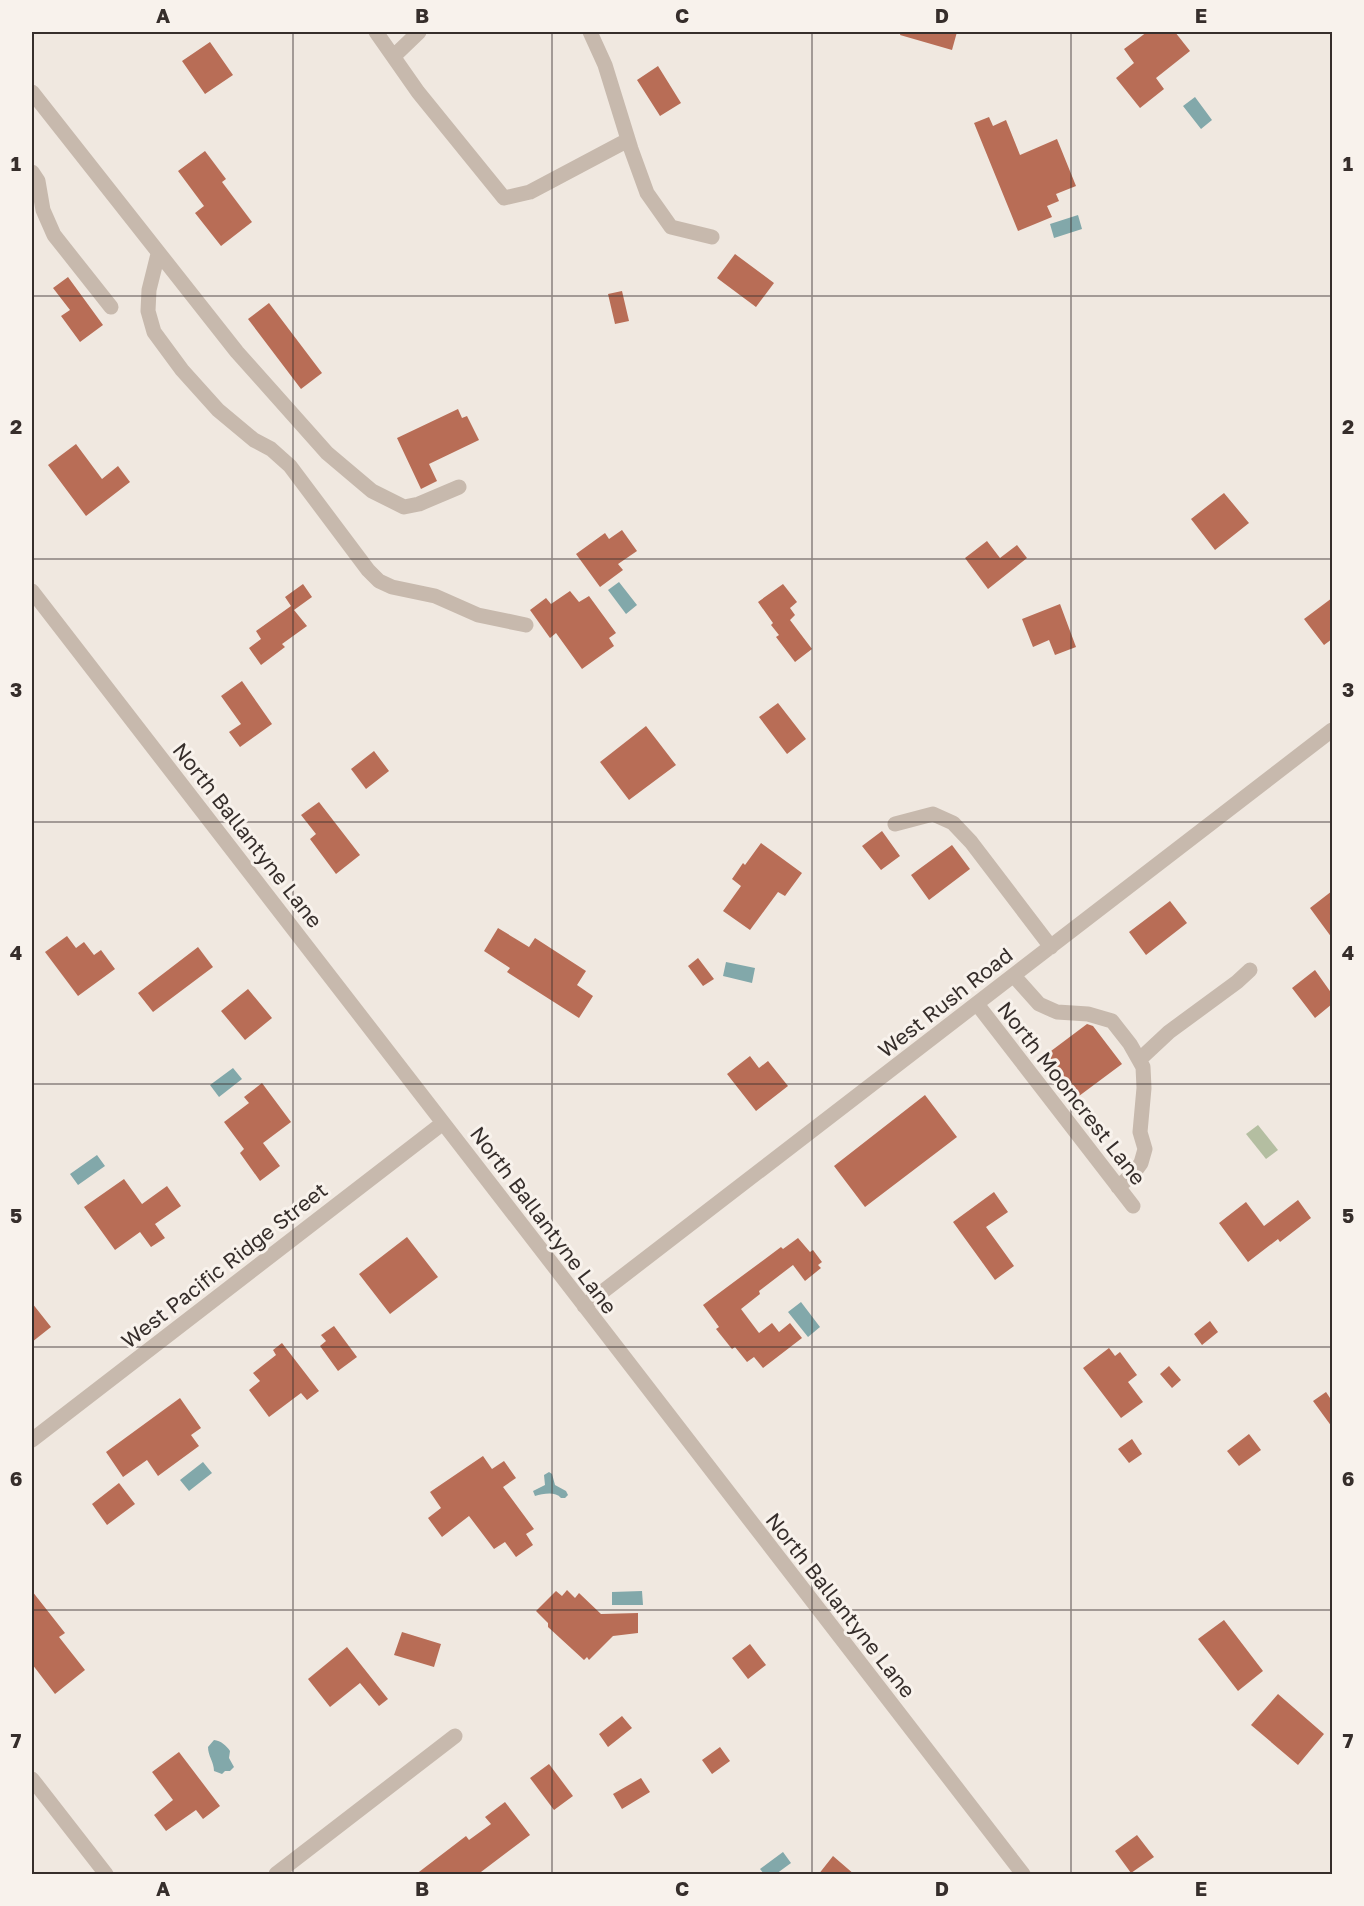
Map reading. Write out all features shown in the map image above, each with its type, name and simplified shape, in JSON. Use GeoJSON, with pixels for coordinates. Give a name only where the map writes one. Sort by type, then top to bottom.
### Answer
{"type":"FeatureCollection","features":[{"type":"Feature","properties":{"kind":"street"},"geometry":{"type":"LineString","coordinates":[[376,32],[418,92],[504,198],[530,192],[628,140]]}},
{"type":"Feature","properties":{"kind":"street"},"geometry":{"type":"LineString","coordinates":[[394,56],[419,32]]}},
{"type":"Feature","properties":{"kind":"street"},"geometry":{"type":"LineString","coordinates":[[590,32],[605,65],[647,193],[671,227],[712,237]]}},
{"type":"Feature","properties":{"kind":"street"},"geometry":{"type":"LineString","coordinates":[[32,92],[237,352],[327,453],[372,492],[404,507],[419,504],[459,487]]}},
{"type":"Feature","properties":{"kind":"street"},"geometry":{"type":"LineString","coordinates":[[32,172],[38,181],[43,210],[54,235],[111,307]]}},
{"type":"Feature","properties":{"kind":"street"},"geometry":{"type":"LineString","coordinates":[[158,254],[148,290],[148,311],[154,332],[182,370],[218,410],[290,466],[374,576],[392,587],[435,596],[478,615],[526,626]]}},
{"type":"Feature","properties":{"kind":"street","name":"North Ballantyne Lane"},"geometry":{"type":"LineString","coordinates":[[32,591],[1023,1875]]}},
{"type":"Feature","properties":{"kind":"street","name":"West Rush Road"},"geometry":{"type":"LineString","coordinates":[[584,1306],[1332,730]]}},
{"type":"Feature","properties":{"kind":"street"},"geometry":{"type":"LineString","coordinates":[[895,824],[933,814],[953,823],[971,842],[1051,947]]}},
{"type":"Feature","properties":{"kind":"street"},"geometry":{"type":"LineString","coordinates":[[1139,1059],[1169,1032],[1250,970]]}},
{"type":"Feature","properties":{"kind":"street"},"geometry":{"type":"LineString","coordinates":[[1014,976],[1039,1004],[1057,1012],[1089,1014],[1112,1021],[1130,1044],[1143,1067],[1144,1088],[1140,1132],[1145,1149],[1142,1163],[1118,1187]]}},
{"type":"Feature","properties":{"kind":"street","name":"North Mooncrest Lane"},"geometry":{"type":"LineString","coordinates":[[977,1004],[1133,1206]]}},
{"type":"Feature","properties":{"kind":"street","name":"West Pacific Ridge Street"},"geometry":{"type":"LineString","coordinates":[[32,1440],[443,1122]]}},
{"type":"Feature","properties":{"kind":"street"},"geometry":{"type":"LineString","coordinates":[[276,1875],[455,1736]]}},
{"type":"Feature","properties":{"kind":"street"},"geometry":{"type":"LineString","coordinates":[[32,1779],[106,1875]]}},
{"type":"Feature","properties":{"kind":"green space"},"geometry":{"type":"Polygon","coordinates":[[[1258,1125],[1278,1150],[1266,1159],[1246,1134],[1258,1125]]]}},
{"type":"Feature","properties":{"kind":"water"},"geometry":{"type":"Polygon","coordinates":[[[1195,97],[1212,120],[1201,129],[1183,106],[1195,97]]]}},
{"type":"Feature","properties":{"kind":"water"},"geometry":{"type":"Polygon","coordinates":[[[1078,215],[1082,229],[1054,238],[1050,224],[1078,215]]]}},
{"type":"Feature","properties":{"kind":"water"},"geometry":{"type":"Polygon","coordinates":[[[619,582],[637,605],[626,614],[608,590],[619,582]]]}},
{"type":"Feature","properties":{"kind":"water"},"geometry":{"type":"Polygon","coordinates":[[[726,962],[755,968],[752,983],[723,976],[726,962]]]}},
{"type":"Feature","properties":{"kind":"water"},"geometry":{"type":"Polygon","coordinates":[[[233,1068],[242,1079],[219,1097],[210,1085],[233,1068]]]}},
{"type":"Feature","properties":{"kind":"water"},"geometry":{"type":"Polygon","coordinates":[[[97,1155],[105,1166],[78,1185],[70,1174],[97,1155]]]}},
{"type":"Feature","properties":{"kind":"water"},"geometry":{"type":"Polygon","coordinates":[[[801,1302],[820,1327],[808,1337],[788,1312],[801,1302]]]}},
{"type":"Feature","properties":{"kind":"water"},"geometry":{"type":"Polygon","coordinates":[[[203,1462],[212,1473],[189,1491],[180,1480],[203,1462]]]}},
{"type":"Feature","properties":{"kind":"water"},"geometry":{"type":"Polygon","coordinates":[[[549,1472],[552,1474],[555,1485],[566,1491],[568,1495],[565,1498],[552,1494],[535,1496],[533,1491],[545,1485],[544,1475],[549,1472]]]}},
{"type":"Feature","properties":{"kind":"water"},"geometry":{"type":"Polygon","coordinates":[[[642,1591],[643,1605],[612,1605],[612,1592],[642,1591]]]}},
{"type":"Feature","properties":{"kind":"water"},"geometry":{"type":"Polygon","coordinates":[[[214,1740],[221,1742],[230,1751],[229,1758],[234,1767],[222,1774],[214,1771],[209,1753],[208,1747],[214,1740]]]}},
{"type":"Feature","properties":{"kind":"water"},"geometry":{"type":"Polygon","coordinates":[[[783,1852],[791,1863],[776,1874],[764,1874],[760,1869],[783,1852]]]}},
{"type":"Feature","properties":{"kind":"building"},"geometry":{"type":"Polygon","coordinates":[[[901,32],[957,32],[952,50],[900,35],[901,32]]]}},
{"type":"Feature","properties":{"kind":"building"},"geometry":{"type":"Polygon","coordinates":[[[1147,32],[1175,32],[1190,51],[1156,78],[1164,89],[1140,108],[1116,78],[1134,63],[1124,49],[1147,32]]]}},
{"type":"Feature","properties":{"kind":"building"},"geometry":{"type":"Polygon","coordinates":[[[210,42],[233,75],[205,94],[182,61],[210,42]]]}},
{"type":"Feature","properties":{"kind":"building"},"geometry":{"type":"Polygon","coordinates":[[[658,66],[681,103],[660,116],[637,80],[658,66]]]}},
{"type":"Feature","properties":{"kind":"building"},"geometry":{"type":"Polygon","coordinates":[[[989,117],[993,126],[1006,120],[1020,155],[1057,139],[1076,186],[1056,194],[1059,201],[1047,206],[1052,217],[1018,231],[974,123],[989,117]]]}},
{"type":"Feature","properties":{"kind":"building"},"geometry":{"type":"Polygon","coordinates":[[[205,151],[226,179],[222,182],[252,222],[221,246],[195,213],[204,206],[178,171],[205,151]]]}},
{"type":"Feature","properties":{"kind":"building"},"geometry":{"type":"Polygon","coordinates":[[[735,254],[774,283],[756,307],[717,278],[735,254]]]}},
{"type":"Feature","properties":{"kind":"building"},"geometry":{"type":"Polygon","coordinates":[[[68,277],[103,325],[80,342],[61,316],[70,310],[53,288],[68,277]]]}},
{"type":"Feature","properties":{"kind":"building"},"geometry":{"type":"Polygon","coordinates":[[[622,291],[629,321],[615,324],[608,294],[622,291]]]}},
{"type":"Feature","properties":{"kind":"building"},"geometry":{"type":"Polygon","coordinates":[[[269,303],[322,373],[301,389],[248,319],[269,303]]]}},
{"type":"Feature","properties":{"kind":"building"},"geometry":{"type":"Polygon","coordinates":[[[458,409],[462,418],[467,416],[479,440],[429,464],[437,481],[421,489],[397,438],[458,409]]]}},
{"type":"Feature","properties":{"kind":"building"},"geometry":{"type":"Polygon","coordinates":[[[76,444],[102,479],[118,466],[130,482],[86,516],[48,465],[76,444]]]}},
{"type":"Feature","properties":{"kind":"building"},"geometry":{"type":"Polygon","coordinates":[[[1224,493],[1249,523],[1215,550],[1191,519],[1224,493]]]}},
{"type":"Feature","properties":{"kind":"building"},"geometry":{"type":"Polygon","coordinates":[[[622,530],[637,551],[618,564],[623,570],[600,587],[576,554],[605,533],[609,539],[622,530]]]}},
{"type":"Feature","properties":{"kind":"building"},"geometry":{"type":"Polygon","coordinates":[[[987,541],[1000,558],[1017,545],[1027,558],[988,589],[965,558],[987,541]]]}},
{"type":"Feature","properties":{"kind":"building"},"geometry":{"type":"Polygon","coordinates":[[[303,584],[312,597],[294,610],[307,626],[282,644],[285,647],[261,665],[249,648],[261,639],[256,631],[291,606],[285,597],[303,584]]]}},
{"type":"Feature","properties":{"kind":"building"},"geometry":{"type":"Polygon","coordinates":[[[783,584],[797,602],[790,608],[795,615],[790,620],[812,649],[795,662],[776,637],[779,635],[771,625],[773,623],[758,602],[783,584]]]}},
{"type":"Feature","properties":{"kind":"building"},"geometry":{"type":"Polygon","coordinates":[[[570,591],[579,602],[589,596],[616,633],[609,638],[614,646],[582,669],[556,633],[550,638],[530,610],[546,598],[551,604],[570,591]]]}},
{"type":"Feature","properties":{"kind":"building"},"geometry":{"type":"Polygon","coordinates":[[[1332,598],[1332,639],[1324,645],[1304,619],[1332,598]]]}},
{"type":"Feature","properties":{"kind":"building"},"geometry":{"type":"Polygon","coordinates":[[[1060,604],[1076,647],[1055,655],[1049,640],[1033,647],[1022,619],[1060,604]]]}},
{"type":"Feature","properties":{"kind":"building"},"geometry":{"type":"Polygon","coordinates":[[[242,681],[272,724],[240,747],[229,732],[241,724],[221,696],[242,681]]]}},
{"type":"Feature","properties":{"kind":"building"},"geometry":{"type":"Polygon","coordinates":[[[778,703],[806,739],[787,754],[759,717],[778,703]]]}},
{"type":"Feature","properties":{"kind":"building"},"geometry":{"type":"Polygon","coordinates":[[[646,726],[676,765],[629,800],[600,762],[646,726]]]}},
{"type":"Feature","properties":{"kind":"building"},"geometry":{"type":"Polygon","coordinates":[[[374,751],[389,771],[366,789],[351,769],[374,751]]]}},
{"type":"Feature","properties":{"kind":"building"},"geometry":{"type":"Polygon","coordinates":[[[319,802],[360,855],[336,874],[310,839],[316,834],[301,815],[319,802]]]}},
{"type":"Feature","properties":{"kind":"building"},"geometry":{"type":"Polygon","coordinates":[[[882,831],[900,856],[881,870],[862,846],[882,831]]]}},
{"type":"Feature","properties":{"kind":"building"},"geometry":{"type":"Polygon","coordinates":[[[761,843],[802,873],[785,896],[778,892],[750,930],[723,911],[741,886],[732,879],[761,843]]]}},
{"type":"Feature","properties":{"kind":"building"},"geometry":{"type":"Polygon","coordinates":[[[952,845],[970,869],[929,900],[911,875],[952,845]]]}},
{"type":"Feature","properties":{"kind":"building"},"geometry":{"type":"Polygon","coordinates":[[[1332,891],[1332,938],[1310,908],[1332,891]]]}},
{"type":"Feature","properties":{"kind":"building"},"geometry":{"type":"Polygon","coordinates":[[[1170,901],[1187,923],[1146,955],[1129,932],[1170,901]]]}},
{"type":"Feature","properties":{"kind":"building"},"geometry":{"type":"Polygon","coordinates":[[[498,928],[529,947],[535,938],[586,971],[577,985],[593,996],[579,1018],[507,972],[510,968],[484,951],[498,928]]]}},
{"type":"Feature","properties":{"kind":"building"},"geometry":{"type":"Polygon","coordinates":[[[67,936],[76,948],[84,942],[94,955],[101,950],[115,969],[78,996],[45,952],[67,936]]]}},
{"type":"Feature","properties":{"kind":"building"},"geometry":{"type":"Polygon","coordinates":[[[198,947],[213,967],[153,1012],[138,993],[198,947]]]}},
{"type":"Feature","properties":{"kind":"building"},"geometry":{"type":"Polygon","coordinates":[[[698,958],[714,979],[703,986],[688,966],[698,958]]]}},
{"type":"Feature","properties":{"kind":"building"},"geometry":{"type":"Polygon","coordinates":[[[1315,970],[1332,994],[1332,1004],[1315,1018],[1292,988],[1315,970]]]}},
{"type":"Feature","properties":{"kind":"building"},"geometry":{"type":"Polygon","coordinates":[[[248,989],[272,1018],[245,1040],[221,1011],[248,989]]]}},
{"type":"Feature","properties":{"kind":"building"},"geometry":{"type":"Polygon","coordinates":[[[1087,1024],[1093,1026],[1122,1064],[1079,1096],[1047,1054],[1087,1024]]]}},
{"type":"Feature","properties":{"kind":"building"},"geometry":{"type":"Polygon","coordinates":[[[750,1056],[759,1068],[768,1061],[788,1086],[756,1111],[727,1074],[750,1056]]]}},
{"type":"Feature","properties":{"kind":"building"},"geometry":{"type":"Polygon","coordinates":[[[262,1083],[291,1122],[263,1143],[280,1166],[260,1181],[240,1153],[244,1149],[224,1122],[249,1103],[244,1097],[262,1083]]]}},
{"type":"Feature","properties":{"kind":"building"},"geometry":{"type":"Polygon","coordinates":[[[925,1095],[957,1137],[865,1207],[834,1166],[925,1095]]]}},
{"type":"Feature","properties":{"kind":"building"},"geometry":{"type":"Polygon","coordinates":[[[124,1179],[142,1204],[167,1186],[181,1206],[155,1224],[165,1238],[151,1247],[140,1232],[115,1250],[84,1207],[124,1179]]]}},
{"type":"Feature","properties":{"kind":"building"},"geometry":{"type":"Polygon","coordinates":[[[994,1192],[1008,1212],[986,1227],[1014,1266],[995,1280],[953,1222],[994,1192]]]}},
{"type":"Feature","properties":{"kind":"building"},"geometry":{"type":"Polygon","coordinates":[[[1298,1200],[1311,1218],[1280,1242],[1278,1239],[1248,1262],[1219,1223],[1246,1202],[1264,1226],[1298,1200]]]}},
{"type":"Feature","properties":{"kind":"building"},"geometry":{"type":"Polygon","coordinates":[[[407,1237],[438,1277],[390,1314],[359,1274],[407,1237]]]}},
{"type":"Feature","properties":{"kind":"building"},"geometry":{"type":"Polygon","coordinates":[[[798,1238],[810,1252],[813,1250],[822,1262],[818,1265],[821,1268],[805,1281],[793,1265],[759,1291],[760,1294],[741,1309],[759,1333],[772,1323],[779,1332],[790,1323],[802,1338],[763,1368],[754,1357],[747,1362],[735,1347],[732,1349],[716,1329],[719,1327],[703,1305],[781,1247],[783,1249],[798,1238]]]}},
{"type":"Feature","properties":{"kind":"building"},"geometry":{"type":"Polygon","coordinates":[[[32,1303],[51,1327],[32,1342],[32,1303]]]}},
{"type":"Feature","properties":{"kind":"building"},"geometry":{"type":"Polygon","coordinates":[[[1210,1321],[1218,1332],[1202,1345],[1194,1334],[1210,1321]]]}},
{"type":"Feature","properties":{"kind":"building"},"geometry":{"type":"Polygon","coordinates":[[[334,1326],[357,1357],[338,1371],[320,1346],[326,1341],[321,1335],[334,1326]]]}},
{"type":"Feature","properties":{"kind":"building"},"geometry":{"type":"Polygon","coordinates":[[[282,1343],[319,1391],[307,1400],[301,1393],[269,1417],[249,1390],[260,1381],[253,1373],[276,1355],[273,1350],[282,1343]]]}},
{"type":"Feature","properties":{"kind":"building"},"geometry":{"type":"Polygon","coordinates":[[[1109,1348],[1115,1356],[1120,1352],[1137,1375],[1128,1382],[1143,1402],[1121,1418],[1083,1368],[1109,1348]]]}},
{"type":"Feature","properties":{"kind":"building"},"geometry":{"type":"Polygon","coordinates":[[[1169,1366],[1181,1380],[1172,1388],[1160,1374],[1169,1366]]]}},
{"type":"Feature","properties":{"kind":"building"},"geometry":{"type":"Polygon","coordinates":[[[1326,1392],[1332,1401],[1332,1427],[1313,1401],[1326,1392]]]}},
{"type":"Feature","properties":{"kind":"building"},"geometry":{"type":"Polygon","coordinates":[[[180,1398],[201,1428],[191,1435],[199,1446],[158,1476],[147,1460],[123,1477],[106,1452],[180,1398]]]}},
{"type":"Feature","properties":{"kind":"building"},"geometry":{"type":"Polygon","coordinates":[[[1249,1434],[1261,1450],[1239,1466],[1227,1451],[1249,1434]]]}},
{"type":"Feature","properties":{"kind":"building"},"geometry":{"type":"Polygon","coordinates":[[[1132,1439],[1142,1454],[1129,1463],[1118,1449],[1132,1439]]]}},
{"type":"Feature","properties":{"kind":"building"},"geometry":{"type":"Polygon","coordinates":[[[483,1456],[492,1469],[504,1461],[516,1478],[503,1487],[534,1529],[526,1534],[533,1545],[516,1557],[505,1542],[494,1549],[469,1516],[442,1537],[428,1518],[441,1508],[430,1492],[483,1456]]]}},
{"type":"Feature","properties":{"kind":"building"},"geometry":{"type":"Polygon","coordinates":[[[119,1483],[135,1504],[107,1525],[92,1504],[119,1483]]]}},
{"type":"Feature","properties":{"kind":"building"},"geometry":{"type":"Polygon","coordinates":[[[567,1590],[575,1598],[579,1593],[601,1614],[638,1613],[638,1633],[613,1636],[589,1660],[587,1657],[584,1660],[548,1627],[548,1623],[536,1611],[556,1591],[562,1596],[567,1590]]]}},
{"type":"Feature","properties":{"kind":"building"},"geometry":{"type":"Polygon","coordinates":[[[32,1591],[65,1633],[59,1637],[85,1670],[55,1694],[32,1664],[32,1591]]]}},
{"type":"Feature","properties":{"kind":"building"},"geometry":{"type":"Polygon","coordinates":[[[1224,1620],[1263,1671],[1238,1691],[1198,1639],[1224,1620]]]}},
{"type":"Feature","properties":{"kind":"building"},"geometry":{"type":"Polygon","coordinates":[[[402,1632],[441,1644],[434,1667],[394,1655],[402,1632]]]}},
{"type":"Feature","properties":{"kind":"building"},"geometry":{"type":"Polygon","coordinates":[[[750,1644],[766,1665],[748,1679],[732,1658],[750,1644]]]}},
{"type":"Feature","properties":{"kind":"building"},"geometry":{"type":"Polygon","coordinates":[[[347,1647],[388,1699],[379,1706],[360,1683],[330,1707],[308,1679],[347,1647]]]}},
{"type":"Feature","properties":{"kind":"building"},"geometry":{"type":"Polygon","coordinates":[[[1278,1694],[1324,1734],[1298,1765],[1251,1725],[1278,1694]]]}},
{"type":"Feature","properties":{"kind":"building"},"geometry":{"type":"Polygon","coordinates":[[[622,1716],[632,1728],[608,1747],[599,1734],[622,1716]]]}},
{"type":"Feature","properties":{"kind":"building"},"geometry":{"type":"Polygon","coordinates":[[[720,1747],[730,1761],[712,1774],[702,1760],[720,1747]]]}},
{"type":"Feature","properties":{"kind":"building"},"geometry":{"type":"Polygon","coordinates":[[[179,1752],[220,1806],[203,1819],[196,1810],[166,1831],[154,1815],[173,1800],[152,1772],[179,1752]]]}},
{"type":"Feature","properties":{"kind":"building"},"geometry":{"type":"Polygon","coordinates":[[[549,1764],[573,1796],[554,1810],[530,1778],[549,1764]]]}},
{"type":"Feature","properties":{"kind":"building"},"geometry":{"type":"Polygon","coordinates":[[[641,1778],[650,1792],[622,1809],[613,1794],[641,1778]]]}},
{"type":"Feature","properties":{"kind":"building"},"geometry":{"type":"Polygon","coordinates":[[[505,1802],[530,1835],[477,1875],[415,1875],[466,1836],[469,1840],[491,1824],[485,1817],[505,1802]]]}},
{"type":"Feature","properties":{"kind":"building"},"geometry":{"type":"Polygon","coordinates":[[[1137,1835],[1154,1857],[1131,1873],[1115,1851],[1137,1835]]]}},
{"type":"Feature","properties":{"kind":"building"},"geometry":{"type":"Polygon","coordinates":[[[833,1856],[855,1875],[818,1875],[833,1856]]]}}]}
